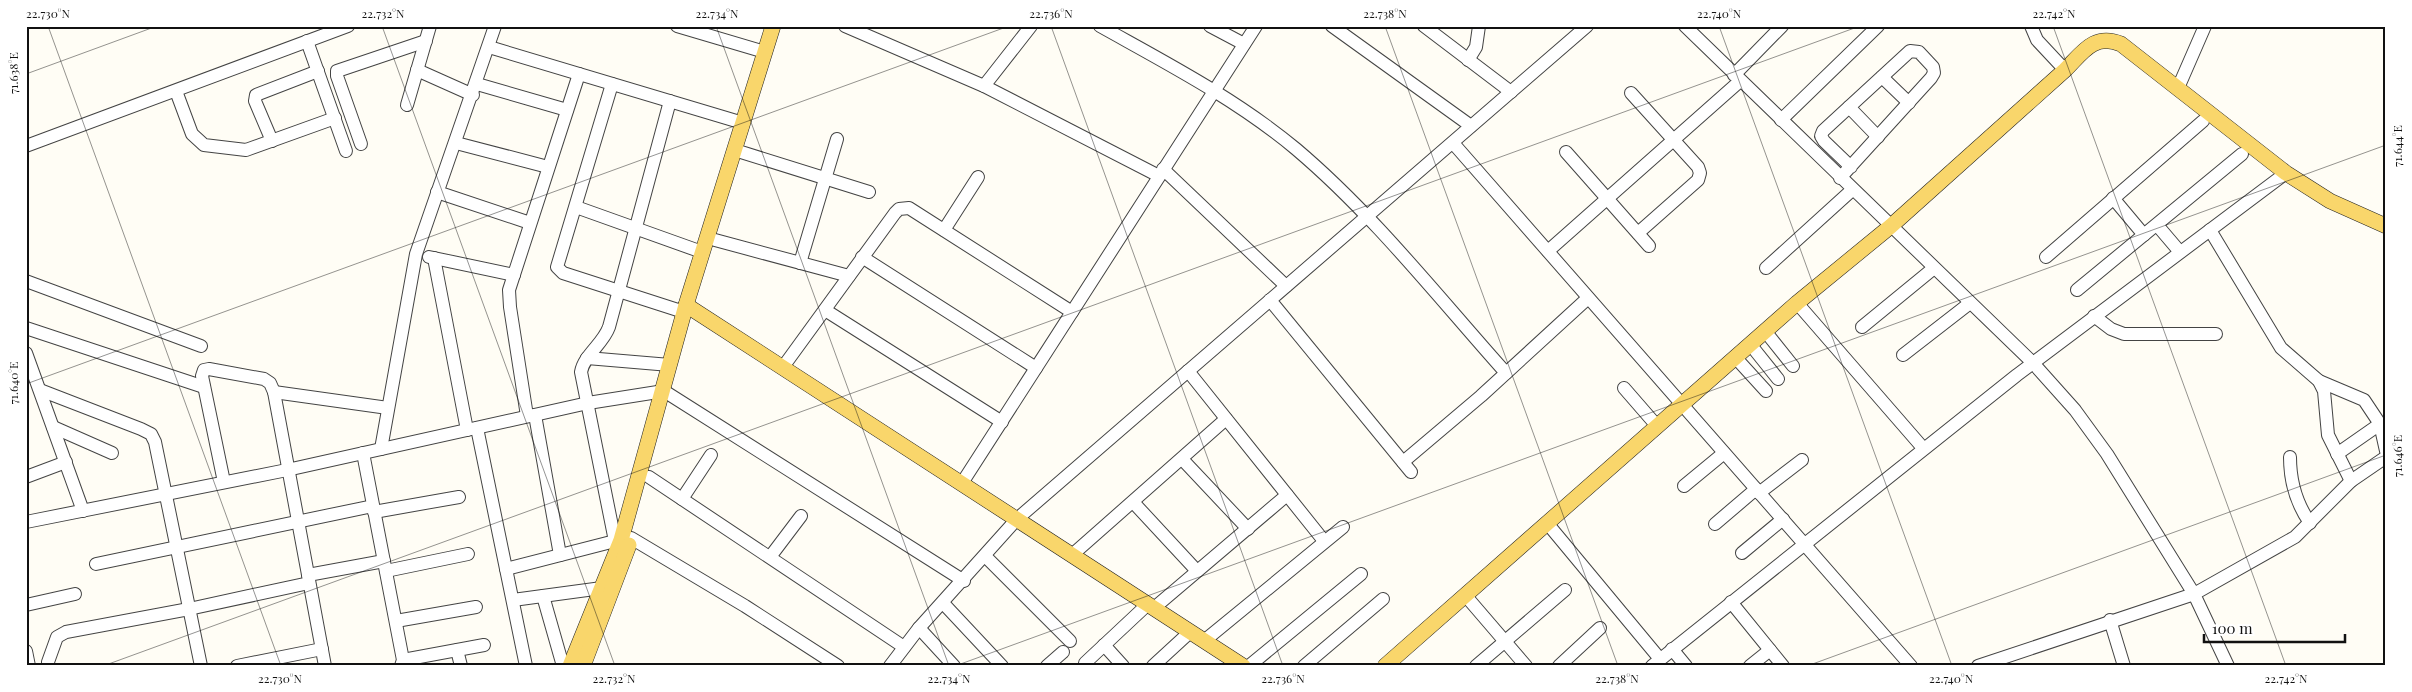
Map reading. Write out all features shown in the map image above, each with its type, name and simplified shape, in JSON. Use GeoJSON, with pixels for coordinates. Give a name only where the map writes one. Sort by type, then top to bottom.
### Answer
{"type":"FeatureCollection","features":[{"type":"Feature","properties":{"kind":"main road"},"geometry":{"type":"LineString","coordinates":[[583,666],[622,569],[649,477],[702,252],[773,26]]}},
{"type":"Feature","properties":{"kind":"main road"},"geometry":{"type":"LineString","coordinates":[[570,666],[602,588],[668,394],[670,365],[688,309],[715,240],[741,152],[783,26]]}},
{"type":"Feature","properties":{"kind":"main road"},"geometry":{"type":"LineString","coordinates":[[1385,666],[1797,303],[1891,226],[2065,70],[2088,46],[2100,40],[2109,39],[2121,44],[2286,173],[2330,201],[2386,226]]}},
{"type":"Feature","properties":{"kind":"main road"},"geometry":{"type":"LineString","coordinates":[[688,309],[783,367],[1241,665]]}},
{"type":"Feature","properties":{"kind":"street"},"geometry":{"type":"LineString","coordinates":[[26,146],[348,26]]}},
{"type":"Feature","properties":{"kind":"street"},"geometry":{"type":"LineString","coordinates":[[407,105],[430,26]]}},
{"type":"Feature","properties":{"kind":"street"},"geometry":{"type":"LineString","coordinates":[[381,449],[416,254],[475,90],[495,26]]}},
{"type":"Feature","properties":{"kind":"street"},"geometry":{"type":"LineString","coordinates":[[677,26],[765,52]]}},
{"type":"Feature","properties":{"kind":"street"},"geometry":{"type":"LineString","coordinates":[[845,26],[984,86],[1161,173],[1286,286]]}},
{"type":"Feature","properties":{"kind":"street"},"geometry":{"type":"LineString","coordinates":[[984,86],[1031,26]]}},
{"type":"Feature","properties":{"kind":"street"},"geometry":{"type":"LineString","coordinates":[[1100,26],[1214,90],[1295,148],[1368,216],[1506,374]]}},
{"type":"Feature","properties":{"kind":"street"},"geometry":{"type":"LineString","coordinates":[[1210,26],[1244,44]]}},
{"type":"Feature","properties":{"kind":"street"},"geometry":{"type":"LineString","coordinates":[[962,483],[1256,26]]}},
{"type":"Feature","properties":{"kind":"street"},"geometry":{"type":"LineString","coordinates":[[1332,26],[1471,126]]}},
{"type":"Feature","properties":{"kind":"street"},"geometry":{"type":"LineString","coordinates":[[1424,26],[1511,92]]}},
{"type":"Feature","properties":{"kind":"street"},"geometry":{"type":"LineString","coordinates":[[1468,60],[1476,47],[1479,26]]}},
{"type":"Feature","properties":{"kind":"street"},"geometry":{"type":"LineString","coordinates":[[1685,26],[1852,190],[2033,363],[2075,410],[2107,454],[2194,594],[2228,666]]}},
{"type":"Feature","properties":{"kind":"street"},"geometry":{"type":"LineString","coordinates":[[1548,251],[1674,140],[1738,78],[1782,26]]}},
{"type":"Feature","properties":{"kind":"street"},"geometry":{"type":"LineString","coordinates":[[1781,120],[1878,26]]}},
{"type":"Feature","properties":{"kind":"street"},"geometry":{"type":"LineString","coordinates":[[2031,26],[2037,40],[2065,70]]}},
{"type":"Feature","properties":{"kind":"street"},"geometry":{"type":"LineString","coordinates":[[2178,88],[2205,26]]}},
{"type":"Feature","properties":{"kind":"street"},"geometry":{"type":"LineString","coordinates":[[890,666],[919,628],[964,581],[1017,519],[1511,92],[1580,28]]}},
{"type":"Feature","properties":{"kind":"street"},"geometry":{"type":"LineString","coordinates":[[361,144],[336,76],[337,71],[426,40]]}},
{"type":"Feature","properties":{"kind":"street"},"geometry":{"type":"LineString","coordinates":[[307,41],[346,150]]}},
{"type":"Feature","properties":{"kind":"street"},"geometry":{"type":"LineString","coordinates":[[489,47],[743,123]]}},
{"type":"Feature","properties":{"kind":"street"},"geometry":{"type":"LineString","coordinates":[[1840,178],[1851,167],[1878,137],[1934,72],[1933,67],[1919,52],[1910,51],[1823,131],[1821,136],[1851,167]]}},
{"type":"Feature","properties":{"kind":"street"},"geometry":{"type":"LineString","coordinates":[[417,70],[475,90],[567,110]]}},
{"type":"Feature","properties":{"kind":"street"},"geometry":{"type":"LineString","coordinates":[[272,141],[255,101],[256,95],[318,71]]}},
{"type":"Feature","properties":{"kind":"street"},"geometry":{"type":"LineString","coordinates":[[560,555],[510,307],[509,290],[579,74]]}},
{"type":"Feature","properties":{"kind":"street"},"geometry":{"type":"LineString","coordinates":[[1882,76],[1908,103]]}},
{"type":"Feature","properties":{"kind":"street"},"geometry":{"type":"LineString","coordinates":[[612,84],[558,267],[563,273],[688,309]]}},
{"type":"Feature","properties":{"kind":"street"},"geometry":{"type":"LineString","coordinates":[[176,91],[192,134],[199,143],[232,150],[246,150],[334,118]]}},
{"type":"Feature","properties":{"kind":"street"},"geometry":{"type":"LineString","coordinates":[[1631,93],[1698,167],[1700,173],[1698,180],[1638,233]]}},
{"type":"Feature","properties":{"kind":"street"},"geometry":{"type":"LineString","coordinates":[[506,569],[560,555],[616,546],[581,372],[582,365],[587,358],[606,337],[634,228],[670,101]]}},
{"type":"Feature","properties":{"kind":"street"},"geometry":{"type":"LineString","coordinates":[[1849,107],[1878,137]]}},
{"type":"Feature","properties":{"kind":"street"},"geometry":{"type":"LineString","coordinates":[[2046,257],[2203,121]]}},
{"type":"Feature","properties":{"kind":"street"},"geometry":{"type":"LineString","coordinates":[[800,263],[837,139]]}},
{"type":"Feature","properties":{"kind":"street"},"geometry":{"type":"LineString","coordinates":[[1453,142],[1911,666]]}},
{"type":"Feature","properties":{"kind":"street"},"geometry":{"type":"LineString","coordinates":[[456,143],[548,167]]}},
{"type":"Feature","properties":{"kind":"street"},"geometry":{"type":"LineString","coordinates":[[741,152],[869,192]]}},
{"type":"Feature","properties":{"kind":"street"},"geometry":{"type":"LineString","coordinates":[[1566,152],[1649,246]]}},
{"type":"Feature","properties":{"kind":"street"},"geometry":{"type":"LineString","coordinates":[[2077,290],[2242,154]]}},
{"type":"Feature","properties":{"kind":"street"},"geometry":{"type":"LineString","coordinates":[[1547,523],[1656,662],[1923,448],[2094,316],[2286,173]]}},
{"type":"Feature","properties":{"kind":"street"},"geometry":{"type":"LineString","coordinates":[[944,230],[978,177]]}},
{"type":"Feature","properties":{"kind":"street"},"geometry":{"type":"LineString","coordinates":[[1766,268],[1852,190]]}},
{"type":"Feature","properties":{"kind":"street"},"geometry":{"type":"LineString","coordinates":[[437,192],[530,223]]}},
{"type":"Feature","properties":{"kind":"street"},"geometry":{"type":"LineString","coordinates":[[2113,198],[2144,235]]}},
{"type":"Feature","properties":{"kind":"street"},"geometry":{"type":"LineString","coordinates":[[576,207],[702,252]]}},
{"type":"Feature","properties":{"kind":"street"},"geometry":{"type":"LineString","coordinates":[[783,367],[895,213],[903,208],[909,208],[1072,312]]}},
{"type":"Feature","properties":{"kind":"street"},"geometry":{"type":"LineString","coordinates":[[2157,225],[2180,252]]}},
{"type":"Feature","properties":{"kind":"street"},"geometry":{"type":"LineString","coordinates":[[2210,230],[2281,348],[2319,381],[2364,400],[2380,424],[2386,451]]}},
{"type":"Feature","properties":{"kind":"street"},"geometry":{"type":"LineString","coordinates":[[715,240],[849,276]]}},
{"type":"Feature","properties":{"kind":"street"},"geometry":{"type":"LineString","coordinates":[[416,254],[514,275]]}},
{"type":"Feature","properties":{"kind":"street"},"geometry":{"type":"LineString","coordinates":[[862,257],[1036,368]]}},
{"type":"Feature","properties":{"kind":"street"},"geometry":{"type":"LineString","coordinates":[[434,258],[513,600],[526,666]]}},
{"type":"Feature","properties":{"kind":"street"},"geometry":{"type":"LineString","coordinates":[[1862,327],[1934,268]]}},
{"type":"Feature","properties":{"kind":"street"},"geometry":{"type":"LineString","coordinates":[[26,282],[201,346]]}},
{"type":"Feature","properties":{"kind":"street"},"geometry":{"type":"LineString","coordinates":[[1270,300],[1407,467],[1588,298]]}},
{"type":"Feature","properties":{"kind":"street"},"geometry":{"type":"LineString","coordinates":[[1797,303],[1923,448]]}},
{"type":"Feature","properties":{"kind":"street"},"geometry":{"type":"LineString","coordinates":[[1903,355],[1970,303]]}},
{"type":"Feature","properties":{"kind":"street"},"geometry":{"type":"LineString","coordinates":[[824,310],[1002,422]]}},
{"type":"Feature","properties":{"kind":"street"},"geometry":{"type":"LineString","coordinates":[[2094,316],[2111,329],[2124,334],[2216,334]]}},
{"type":"Feature","properties":{"kind":"street"},"geometry":{"type":"LineString","coordinates":[[26,328],[204,387]]}},
{"type":"Feature","properties":{"kind":"street"},"geometry":{"type":"LineString","coordinates":[[1765,331],[1793,366]]}},
{"type":"Feature","properties":{"kind":"street"},"geometry":{"type":"LineString","coordinates":[[1750,344],[1778,379]]}},
{"type":"Feature","properties":{"kind":"street"},"geometry":{"type":"LineString","coordinates":[[27,355],[83,511]]}},
{"type":"Feature","properties":{"kind":"street"},"geometry":{"type":"LineString","coordinates":[[1735,357],[1766,392]]}},
{"type":"Feature","properties":{"kind":"street"},"geometry":{"type":"LineString","coordinates":[[587,358],[670,365]]}},
{"type":"Feature","properties":{"kind":"street"},"geometry":{"type":"LineString","coordinates":[[224,482],[202,376],[204,370],[209,369],[264,379],[270,382],[274,392],[325,666]]}},
{"type":"Feature","properties":{"kind":"street"},"geometry":{"type":"LineString","coordinates":[[1188,371],[1324,542]]}},
{"type":"Feature","properties":{"kind":"street"},"geometry":{"type":"LineString","coordinates":[[2319,381],[2324,391],[2325,426],[2336,454],[2351,481]]}},
{"type":"Feature","properties":{"kind":"street"},"geometry":{"type":"LineString","coordinates":[[1624,388],[1657,426]]}},
{"type":"Feature","properties":{"kind":"street"},"geometry":{"type":"LineString","coordinates":[[40,390],[141,428],[151,434],[155,442],[164,494],[201,666]]}},
{"type":"Feature","properties":{"kind":"street"},"geometry":{"type":"LineString","coordinates":[[274,392],[388,408]]}},
{"type":"Feature","properties":{"kind":"street"},"geometry":{"type":"LineString","coordinates":[[26,522],[287,470],[588,403],[668,394],[964,581]]}},
{"type":"Feature","properties":{"kind":"street"},"geometry":{"type":"LineString","coordinates":[[1072,555],[1226,419]]}},
{"type":"Feature","properties":{"kind":"street"},"geometry":{"type":"LineString","coordinates":[[2336,454],[2380,424]]}},
{"type":"Feature","properties":{"kind":"street"},"geometry":{"type":"LineString","coordinates":[[53,427],[112,452]]}},
{"type":"Feature","properties":{"kind":"street"},"geometry":{"type":"LineString","coordinates":[[363,453],[396,621],[402,663],[457,650],[484,646]]}},
{"type":"Feature","properties":{"kind":"street"},"geometry":{"type":"LineString","coordinates":[[1684,486],[1724,453]]}},
{"type":"Feature","properties":{"kind":"street"},"geometry":{"type":"LineString","coordinates":[[682,499],[711,455]]}},
{"type":"Feature","properties":{"kind":"street"},"geometry":{"type":"LineString","coordinates":[[1978,666],[2110,620],[2194,594],[2295,537],[2351,481],[2386,456]]}},
{"type":"Feature","properties":{"kind":"street"},"geometry":{"type":"LineString","coordinates":[[2290,457],[2294,490],[2301,510],[2310,523]]}},
{"type":"Feature","properties":{"kind":"street"},"geometry":{"type":"LineString","coordinates":[[1182,459],[1248,529]]}},
{"type":"Feature","properties":{"kind":"street"},"geometry":{"type":"LineString","coordinates":[[1715,524],[1802,460]]}},
{"type":"Feature","properties":{"kind":"street"},"geometry":{"type":"LineString","coordinates":[[26,477],[66,462]]}},
{"type":"Feature","properties":{"kind":"street"},"geometry":{"type":"LineString","coordinates":[[649,477],[904,647]]}},
{"type":"Feature","properties":{"kind":"street"},"geometry":{"type":"LineString","coordinates":[[1085,664],[1151,606],[1197,571],[1287,495]]}},
{"type":"Feature","properties":{"kind":"street"},"geometry":{"type":"LineString","coordinates":[[96,564],[298,522],[459,497]]}},
{"type":"Feature","properties":{"kind":"street"},"geometry":{"type":"LineString","coordinates":[[1133,502],[1197,571]]}},
{"type":"Feature","properties":{"kind":"street"},"geometry":{"type":"LineString","coordinates":[[770,558],[801,516]]}},
{"type":"Feature","properties":{"kind":"street"},"geometry":{"type":"LineString","coordinates":[[1742,553],[1782,519]]}},
{"type":"Feature","properties":{"kind":"street"},"geometry":{"type":"LineString","coordinates":[[1204,641],[1343,527]]}},
{"type":"Feature","properties":{"kind":"street"},"geometry":{"type":"LineString","coordinates":[[631,538],[745,606],[838,666]]}},
{"type":"Feature","properties":{"kind":"street"},"geometry":{"type":"LineString","coordinates":[[48,662],[57,637],[60,634],[189,610],[308,579],[468,554]]}},
{"type":"Feature","properties":{"kind":"street"},"geometry":{"type":"LineString","coordinates":[[985,556],[1067,646],[1047,666]]}},
{"type":"Feature","properties":{"kind":"street"},"geometry":{"type":"LineString","coordinates":[[1241,665],[1361,574]]}},
{"type":"Feature","properties":{"kind":"street"},"geometry":{"type":"LineString","coordinates":[[513,600],[602,588]]}},
{"type":"Feature","properties":{"kind":"street"},"geometry":{"type":"LineString","coordinates":[[1476,666],[1504,640],[1565,590]]}},
{"type":"Feature","properties":{"kind":"street"},"geometry":{"type":"LineString","coordinates":[[26,605],[75,594]]}},
{"type":"Feature","properties":{"kind":"street"},"geometry":{"type":"LineString","coordinates":[[1465,595],[1526,666]]}},
{"type":"Feature","properties":{"kind":"street"},"geometry":{"type":"LineString","coordinates":[[543,596],[563,666]]}},
{"type":"Feature","properties":{"kind":"street"},"geometry":{"type":"LineString","coordinates":[[1304,666],[1383,600]]}},
{"type":"Feature","properties":{"kind":"street"},"geometry":{"type":"LineString","coordinates":[[943,602],[1002,666]]}},
{"type":"Feature","properties":{"kind":"street"},"geometry":{"type":"LineString","coordinates":[[1731,602],[1783,666]]}},
{"type":"Feature","properties":{"kind":"street"},"geometry":{"type":"LineString","coordinates":[[396,621],[476,607]]}},
{"type":"Feature","properties":{"kind":"street"},"geometry":{"type":"LineString","coordinates":[[2110,620],[2124,666]]}},
{"type":"Feature","properties":{"kind":"street"},"geometry":{"type":"LineString","coordinates":[[919,628],[954,666]]}},
{"type":"Feature","properties":{"kind":"street"},"geometry":{"type":"LineString","coordinates":[[1558,666],[1600,628]]}},
{"type":"Feature","properties":{"kind":"street"},"geometry":{"type":"LineString","coordinates":[[1153,666],[1190,632]]}},
{"type":"Feature","properties":{"kind":"street"},"geometry":{"type":"LineString","coordinates":[[1104,646],[1123,666]]}},
{"type":"Feature","properties":{"kind":"street"},"geometry":{"type":"LineString","coordinates":[[237,666],[322,649]]}},
{"type":"Feature","properties":{"kind":"street"},"geometry":{"type":"LineString","coordinates":[[1672,649],[1686,666]]}},
{"type":"Feature","properties":{"kind":"street"},"geometry":{"type":"LineString","coordinates":[[457,650],[461,666]]}},
{"type":"Feature","properties":{"kind":"street"},"geometry":{"type":"LineString","coordinates":[[1750,666],[1770,650]]}},
{"type":"Feature","properties":{"kind":"street"},"geometry":{"type":"LineString","coordinates":[[26,651],[29,666]]}}]}
